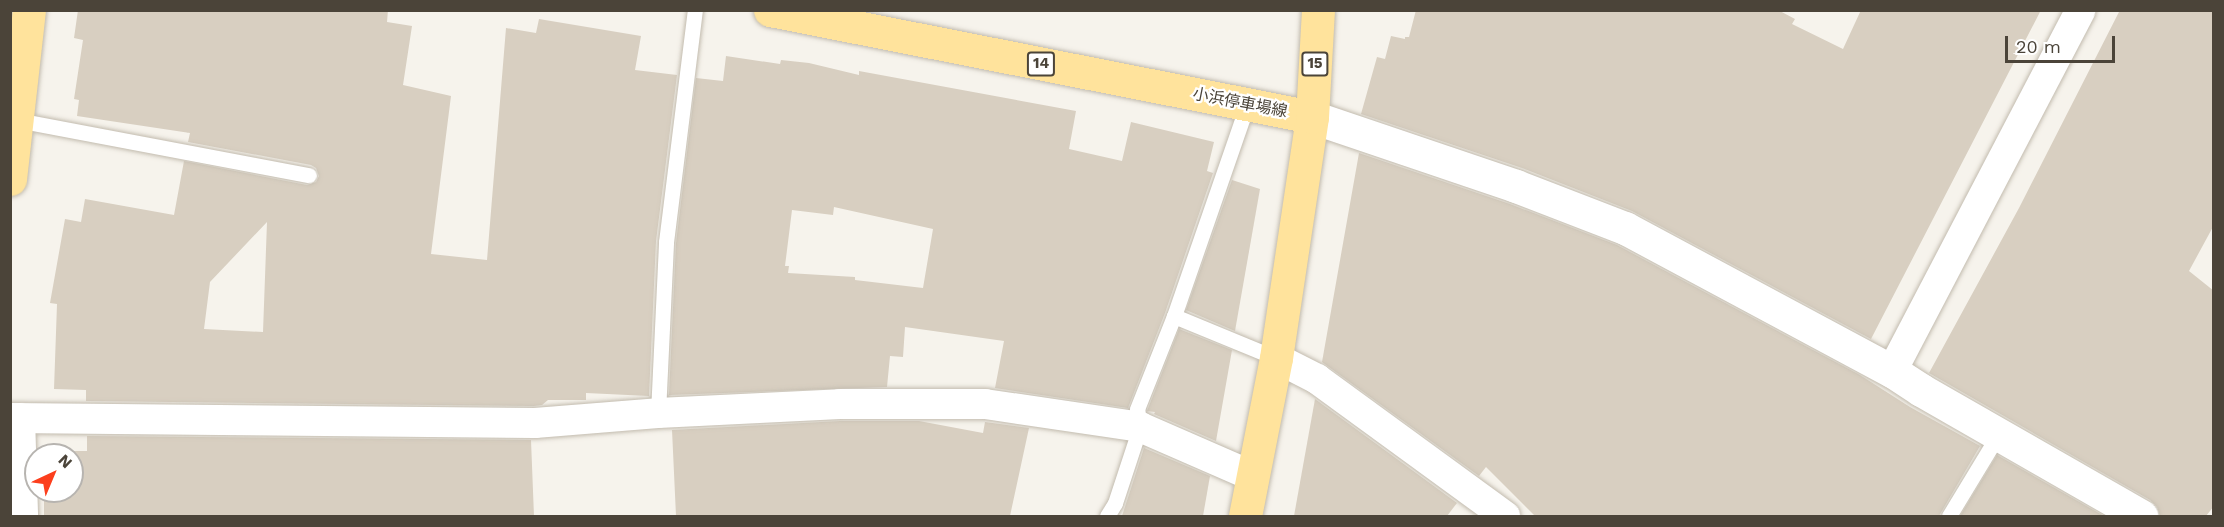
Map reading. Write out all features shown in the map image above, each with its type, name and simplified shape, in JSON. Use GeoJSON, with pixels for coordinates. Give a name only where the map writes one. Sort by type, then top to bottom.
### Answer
{"type":"FeatureCollection","features":[{"type":"Feature","properties":{"kind":"main road"},"geometry":{"type":"LineString","coordinates":[[10,179],[28,10]]}},
{"type":"Feature","properties":{"kind":"main road","name":"15"},"geometry":{"type":"LineString","coordinates":[[1312,117],[1318,10]]}},
{"type":"Feature","properties":{"kind":"main road","name":"小浜停車場線"},"geometry":{"type":"LineString","coordinates":[[779,11],[1312,117]]}},
{"type":"Feature","properties":{"kind":"main road"},"geometry":{"type":"LineString","coordinates":[[1245,516],[1276,358],[1312,117]]}},
{"type":"Feature","properties":{"kind":"street"},"geometry":{"type":"LineString","coordinates":[[1892,371],[2081,10]]}},
{"type":"Feature","properties":{"kind":"street"},"geometry":{"type":"LineString","coordinates":[[1312,117],[1516,186],[1625,228],[1892,371],[1998,435],[2141,516]]}},
{"type":"Feature","properties":{"kind":"street"},"geometry":{"type":"LineString","coordinates":[[1276,358],[1317,379],[1505,516]]}},
{"type":"Feature","properties":{"kind":"street"},"geometry":{"type":"LineString","coordinates":[[23,516],[15,418],[535,423],[658,413],[840,404],[985,404],[1140,428],[1252,476]]}},
{"type":"Feature","properties":{"kind":"lane"},"geometry":{"type":"LineString","coordinates":[[658,413],[666,242],[695,10]]}},
{"type":"Feature","properties":{"kind":"lane"},"geometry":{"type":"LineString","coordinates":[[1107,516],[1115,503],[1140,428],[1137,409],[1174,316],[1247,105]]}},
{"type":"Feature","properties":{"kind":"lane"},"geometry":{"type":"LineString","coordinates":[[17,120],[309,175]]}},
{"type":"Feature","properties":{"kind":"lane"},"geometry":{"type":"LineString","coordinates":[[1174,316],[1276,358]]}},
{"type":"Feature","properties":{"kind":"lane"},"geometry":{"type":"LineString","coordinates":[[1949,516],[1998,435]]}},
{"type":"Feature","properties":{"kind":"building"},"geometry":{"type":"Polygon","coordinates":[[[78,10],[388,10],[387,22],[412,26],[403,85],[451,96],[431,254],[487,260],[506,28],[536,33],[539,19],[641,36],[635,70],[677,75],[656,241],[649,396],[586,393],[586,400],[548,400],[542,405],[534,406],[86,401],[86,390],[54,389],[57,304],[50,303],[65,219],[81,222],[85,199],[174,215],[184,161],[307,185],[316,182],[319,176],[316,168],[311,165],[188,142],[190,133],[77,116],[79,100],[74,99],[83,40],[74,38],[78,10]],[[267,222],[210,282],[204,329],[263,332],[267,222]]]}},
{"type":"Feature","properties":{"kind":"building"},"geometry":{"type":"Polygon","coordinates":[[[1416,10],[1778,10],[1795,19],[1792,24],[1843,49],[1861,10],[2041,10],[1871,339],[1632,211],[1522,168],[1361,114],[1377,57],[1385,59],[1391,36],[1405,39],[1409,37],[1416,10]]]}},
{"type":"Feature","properties":{"kind":"building"},"geometry":{"type":"Polygon","coordinates":[[[2120,10],[2214,10],[2214,225],[2189,271],[2214,291],[2214,506],[2206,516],[2160,516],[2157,507],[2150,500],[1929,373],[2019,208],[2120,10]]]}},
{"type":"Feature","properties":{"kind":"building"},"geometry":{"type":"Polygon","coordinates":[[[726,56],[780,64],[781,60],[809,63],[859,75],[859,71],[1076,111],[1069,149],[1122,161],[1131,122],[1214,142],[1207,171],[1213,173],[1165,313],[1128,408],[995,388],[1004,341],[905,327],[903,357],[890,356],[887,387],[669,395],[676,243],[696,78],[723,81],[726,56]],[[834,207],[833,215],[792,210],[785,266],[789,266],[788,273],[855,277],[855,280],[923,288],[933,229],[834,207]]]}},
{"type":"Feature","properties":{"kind":"building"},"geometry":{"type":"Polygon","coordinates":[[[1359,153],[1510,204],[1617,245],[1860,375],[1910,407],[1980,446],[1939,516],[1535,516],[1486,467],[1479,476],[1322,362],[1359,153]]]}},
{"type":"Feature","properties":{"kind":"building"},"geometry":{"type":"Polygon","coordinates":[[[1232,180],[1260,189],[1235,331],[1186,310],[1232,180]]]}},
{"type":"Feature","properties":{"kind":"building"},"geometry":{"type":"Polygon","coordinates":[[[1179,329],[1232,350],[1216,441],[1154,414],[1155,412],[1147,411],[1179,329]]]}},
{"type":"Feature","properties":{"kind":"building"},"geometry":{"type":"Polygon","coordinates":[[[1315,399],[1457,503],[1447,516],[1294,516],[1315,399]]]}},
{"type":"Feature","properties":{"kind":"building"},"geometry":{"type":"Polygon","coordinates":[[[840,421],[919,421],[983,433],[985,422],[1029,428],[1010,516],[676,516],[672,430],[840,421]]]}},
{"type":"Feature","properties":{"kind":"building"},"geometry":{"type":"Polygon","coordinates":[[[87,436],[531,440],[534,516],[44,515],[44,503],[84,503],[84,451],[87,451],[87,436]]]}},
{"type":"Feature","properties":{"kind":"building"},"geometry":{"type":"Polygon","coordinates":[[[1144,448],[1210,476],[1203,516],[1122,516],[1144,448]]]}},
{"type":"Feature","properties":{"kind":"building"},"geometry":{"type":"Polygon","coordinates":[[[1997,455],[2104,516],[1960,516],[1997,455]]]}}]}
